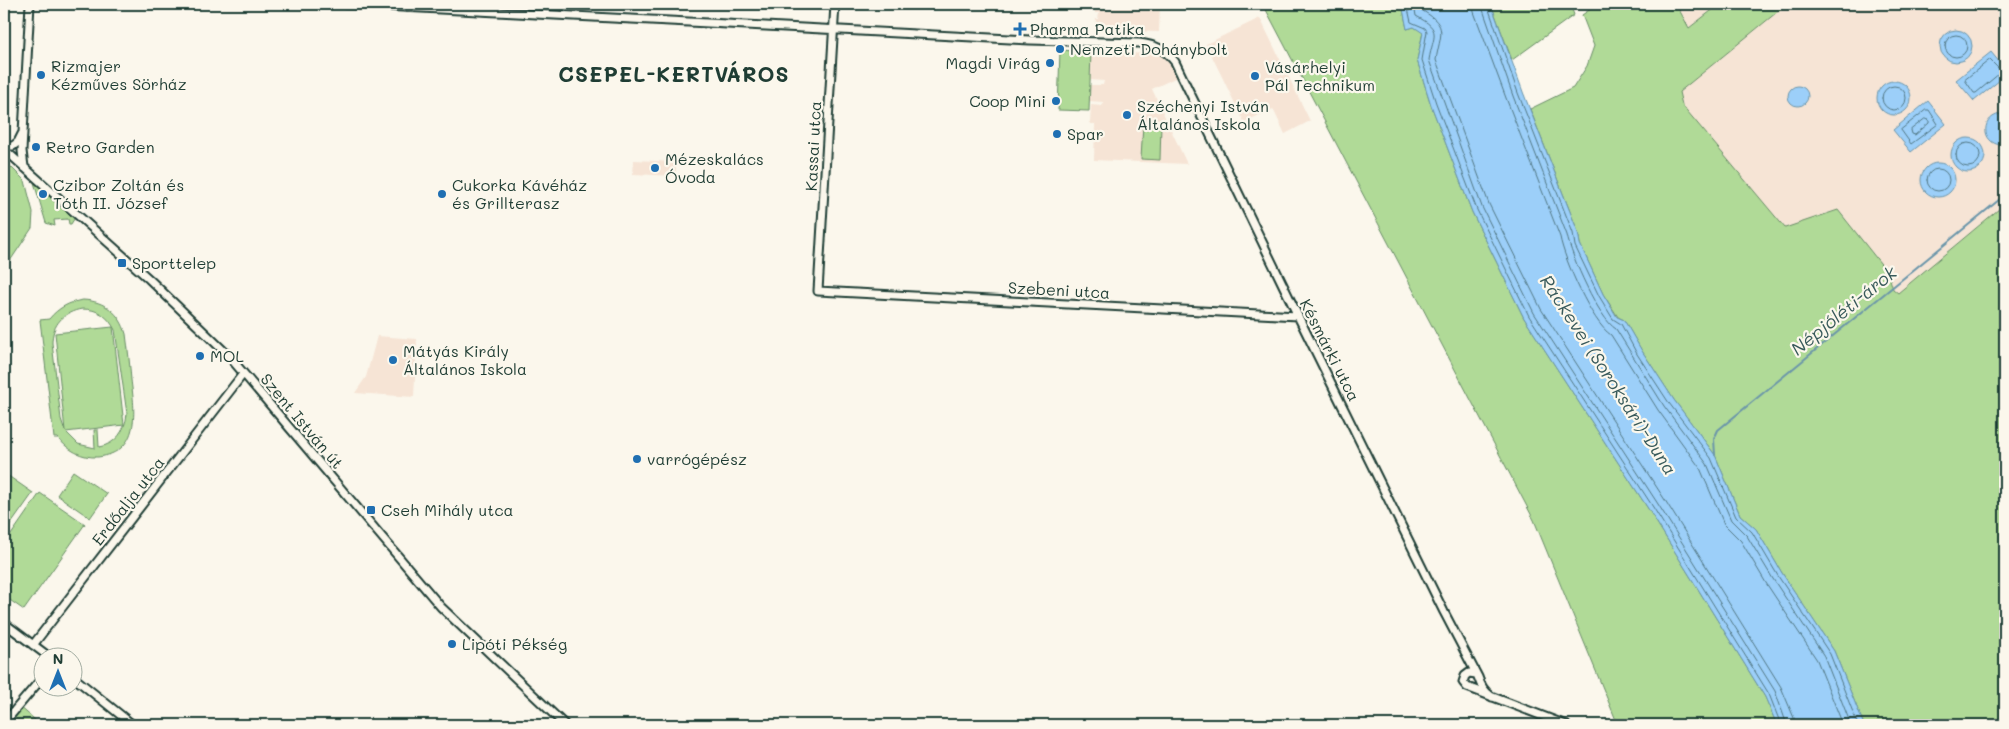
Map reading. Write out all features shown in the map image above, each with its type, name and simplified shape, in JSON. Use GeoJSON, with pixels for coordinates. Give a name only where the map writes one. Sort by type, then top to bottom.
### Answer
{"type":"FeatureCollection","features":[{"type":"Feature","properties":{"kind":"street"},"geometry":{"type":"LineString","coordinates":[[24,167],[23,132],[30,4]]}},
{"type":"Feature","properties":{"kind":"street"},"geometry":{"type":"LineString","coordinates":[[345,4],[435,6],[833,29]]}},
{"type":"Feature","properties":{"kind":"street","name":"Kassai utca"},"geometry":{"type":"LineString","coordinates":[[818,291],[834,4]]}},
{"type":"Feature","properties":{"kind":"street","name":"Késmárki utca"},"geometry":{"type":"LineString","coordinates":[[833,29],[1030,40],[1139,43],[1151,45],[1167,53],[1175,62],[1298,316],[1476,674]]}},
{"type":"Feature","properties":{"kind":"street"},"geometry":{"type":"LineString","coordinates":[[4,148],[13,146],[18,142],[23,132]]}},
{"type":"Feature","properties":{"kind":"street","name":"Szent István út"},"geometry":{"type":"LineString","coordinates":[[4,148],[149,279],[228,355],[441,607],[565,725]]}},
{"type":"Feature","properties":{"kind":"street","name":"Szebeni utca"},"geometry":{"type":"LineString","coordinates":[[818,291],[1298,316]]}},
{"type":"Feature","properties":{"kind":"street","name":"Erdőalja utca"},"geometry":{"type":"LineString","coordinates":[[33,644],[243,374]]}},
{"type":"Feature","properties":{"kind":"street"},"geometry":{"type":"LineString","coordinates":[[4,623],[36,646]]}},
{"type":"Feature","properties":{"kind":"street"},"geometry":{"type":"LineString","coordinates":[[1468,660],[1464,685],[1469,689],[1566,725]]}},
{"type":"Feature","properties":{"kind":"street"},"geometry":{"type":"LineString","coordinates":[[1467,674],[1476,674],[1479,683],[1486,693],[1492,697]]}},
{"type":"Feature","properties":{"kind":"street"},"geometry":{"type":"LineString","coordinates":[[1473,689],[1479,683]]}},
{"type":"Feature","properties":{"kind":"street"},"geometry":{"type":"LineString","coordinates":[[82,684],[133,725]]}},
{"type":"Feature","properties":{"kind":"street"},"geometry":{"type":"LineString","coordinates":[[4,723],[32,690]]}},
{"type":"Feature","properties":{"kind":"shaded area"},"geometry":{"type":"Polygon","coordinates":[[[1095,4],[1160,4],[1159,32],[1095,30],[1096,19],[1098,19],[1099,13],[1095,13],[1095,4]]]}},
{"type":"Feature","properties":{"kind":"shaded area"},"geometry":{"type":"Polygon","coordinates":[[[1676,4],[1720,4],[1689,28],[1676,4]]]}},
{"type":"Feature","properties":{"kind":"shaded area"},"geometry":{"type":"Polygon","coordinates":[[[1787,4],[2005,4],[2005,204],[1898,293],[1893,289],[1888,273],[1838,210],[1785,229],[1682,105],[1679,92],[1787,4]]]}},
{"type":"Feature","properties":{"kind":"shaded area","name":"Vásárhelyi Pál Technikum"},"geometry":{"type":"Polygon","coordinates":[[[1260,18],[1310,121],[1285,134],[1273,109],[1244,122],[1206,44],[1260,18]]]}},
{"type":"Feature","properties":{"kind":"shaded area","name":"Széchenyi István Általános Iskola"},"geometry":{"type":"Polygon","coordinates":[[[1091,52],[1160,54],[1172,62],[1179,76],[1152,89],[1187,164],[1094,160],[1095,124],[1090,124],[1091,105],[1102,106],[1103,102],[1089,101],[1090,85],[1103,85],[1104,81],[1090,80],[1091,52]]]}},
{"type":"Feature","properties":{"kind":"shaded area","name":"Mézeskalács Óvoda"},"geometry":{"type":"Polygon","coordinates":[[[634,160],[676,162],[676,176],[633,174],[634,160]]]}},
{"type":"Feature","properties":{"kind":"shaded area","name":"Mátyás Király Általános Iskola"},"geometry":{"type":"Polygon","coordinates":[[[377,336],[417,339],[414,397],[355,393],[366,377],[377,336]]]}},
{"type":"Feature","properties":{"kind":"green space"},"geometry":{"type":"Polygon","coordinates":[[[533,4],[629,4],[629,9],[533,4]]]}},
{"type":"Feature","properties":{"kind":"green space"},"geometry":{"type":"Polygon","coordinates":[[[1263,4],[1402,4],[1407,29],[1414,27],[1423,32],[1417,60],[1431,105],[1472,212],[1524,318],[1649,510],[1765,697],[1777,725],[1618,725],[1534,520],[1263,4]]]}},
{"type":"Feature","properties":{"kind":"green space"},"geometry":{"type":"Polygon","coordinates":[[[1491,4],[1570,4],[1574,15],[1512,60],[1491,4]]]}},
{"type":"Feature","properties":{"kind":"green space"},"geometry":{"type":"Polygon","coordinates":[[[1598,4],[1676,4],[1689,28],[1720,4],[1787,4],[1679,92],[1682,105],[1785,228],[1838,210],[1888,273],[1893,289],[1898,293],[2005,204],[2005,725],[1864,725],[1834,651],[1782,573],[1756,529],[1740,515],[1715,455],[1674,400],[1624,320],[1618,317],[1603,294],[1580,244],[1578,232],[1530,109],[1573,88],[1587,66],[1594,46],[1582,15],[1598,4]]]}},
{"type":"Feature","properties":{"kind":"green space"},"geometry":{"type":"Polygon","coordinates":[[[1060,50],[1091,52],[1089,111],[1058,110],[1060,50]]]}},
{"type":"Feature","properties":{"kind":"green space"},"geometry":{"type":"Polygon","coordinates":[[[1143,124],[1161,124],[1160,160],[1141,159],[1143,124]]]}},
{"type":"Feature","properties":{"kind":"green space"},"geometry":{"type":"Polygon","coordinates":[[[4,160],[25,181],[33,212],[32,228],[4,270],[4,160]]]}},
{"type":"Feature","properties":{"kind":"green space"},"geometry":{"type":"Polygon","coordinates":[[[33,179],[76,216],[71,224],[69,224],[68,219],[54,220],[55,226],[46,223],[33,179]]]}},
{"type":"Feature","properties":{"kind":"green space"},"geometry":{"type":"Polygon","coordinates":[[[83,300],[105,306],[116,314],[126,334],[134,417],[128,439],[122,447],[112,454],[98,457],[86,456],[75,452],[58,438],[54,438],[40,320],[49,319],[68,304],[83,300]],[[82,309],[70,313],[60,320],[54,330],[52,343],[61,419],[65,431],[55,333],[113,327],[102,314],[93,310],[82,309]],[[113,327],[124,425],[66,432],[78,444],[95,448],[94,430],[98,430],[99,447],[110,443],[119,436],[122,431],[126,420],[127,414],[113,327]]]}},
{"type":"Feature","properties":{"kind":"green space"},"geometry":{"type":"Polygon","coordinates":[[[73,471],[107,494],[90,518],[57,495],[73,471]]]}},
{"type":"Feature","properties":{"kind":"green space"},"geometry":{"type":"Polygon","coordinates":[[[4,473],[33,493],[4,534],[4,473]]]}},
{"type":"Feature","properties":{"kind":"green space"},"geometry":{"type":"Polygon","coordinates":[[[40,493],[85,524],[24,610],[4,596],[4,545],[40,493]]]}},
{"type":"Feature","properties":{"kind":"green space"},"geometry":{"type":"Polygon","coordinates":[[[19,706],[41,725],[4,725],[19,706]]]}},
{"type":"Feature","properties":{"kind":"water","name":"Ráckevei (Soroksári)-Duna"},"geometry":{"type":"Polygon","coordinates":[[[1402,4],[1491,4],[1578,232],[1580,244],[1603,294],[1617,317],[1624,320],[1674,400],[1715,455],[1740,515],[1756,529],[1782,573],[1834,651],[1864,725],[1777,725],[1765,697],[1649,510],[1524,318],[1472,212],[1431,105],[1417,60],[1423,33],[1414,27],[1407,29],[1402,4]]]}},
{"type":"Feature","properties":{"kind":"water"},"geometry":{"type":"Polygon","coordinates":[[[1956,30],[1962,31],[1967,35],[1971,40],[1971,52],[1967,57],[1962,61],[1956,62],[1950,61],[1945,57],[1941,52],[1940,46],[1941,40],[1945,35],[1950,31],[1956,30]]]}},
{"type":"Feature","properties":{"kind":"water"},"geometry":{"type":"Polygon","coordinates":[[[1991,52],[2005,69],[2005,76],[1974,101],[1956,80],[1991,52]]]}},
{"type":"Feature","properties":{"kind":"water"},"geometry":{"type":"Polygon","coordinates":[[[1894,81],[1901,82],[1906,86],[1910,91],[1910,105],[1906,110],[1901,114],[1894,115],[1887,114],[1882,110],[1878,105],[1877,98],[1878,91],[1882,86],[1887,82],[1894,81]]]}},
{"type":"Feature","properties":{"kind":"water"},"geometry":{"type":"Polygon","coordinates":[[[1794,86],[1802,86],[1808,92],[1808,100],[1802,106],[1794,106],[1788,100],[1788,92],[1794,86]]]}},
{"type":"Feature","properties":{"kind":"water"},"geometry":{"type":"Polygon","coordinates":[[[1928,101],[1946,124],[1911,152],[1893,130],[1928,101]]]}},
{"type":"Feature","properties":{"kind":"water"},"geometry":{"type":"Polygon","coordinates":[[[2000,114],[2005,114],[2005,145],[1992,142],[1986,132],[1988,121],[2000,114]]]}},
{"type":"Feature","properties":{"kind":"water"},"geometry":{"type":"Polygon","coordinates":[[[1968,138],[1980,143],[1985,155],[1980,167],[1968,172],[1956,167],[1951,155],[1956,143],[1968,138]]]}},
{"type":"Feature","properties":{"kind":"water"},"geometry":{"type":"Polygon","coordinates":[[[1938,163],[1950,168],[1955,180],[1950,192],[1938,197],[1926,192],[1921,180],[1926,168],[1938,163]]]}},
{"type":"Feature","properties":{"kind":"waterway","name":"Népjóléti-árok"},"geometry":{"type":"LineString","coordinates":[[1715,455],[1714,439],[1718,430],[2005,195]]}},
{"type":"Feature","properties":{"kind":"place","name":"Pharma Patika"},"geometry":{"type":"Point","coordinates":[1020,29]}},
{"type":"Feature","properties":{"kind":"place","name":"Nemzeti Dohánybolt"},"geometry":{"type":"Point","coordinates":[1060,49]}},
{"type":"Feature","properties":{"kind":"place","name":"Magdi Virág"},"geometry":{"type":"Point","coordinates":[1050,63]}},
{"type":"Feature","properties":{"kind":"place","name":"Rizmajer Kézműves Sörház"},"geometry":{"type":"Point","coordinates":[41,75]}},
{"type":"Feature","properties":{"kind":"place","name":"Vásárhelyi Pál Technikum"},"geometry":{"type":"Point","coordinates":[1255,76]}},
{"type":"Feature","properties":{"kind":"place","name":"Coop Mini"},"geometry":{"type":"Point","coordinates":[1056,101]}},
{"type":"Feature","properties":{"kind":"place","name":"Széchenyi István Általános Iskola"},"geometry":{"type":"Point","coordinates":[1127,115]}},
{"type":"Feature","properties":{"kind":"place","name":"Spar"},"geometry":{"type":"Point","coordinates":[1057,134]}},
{"type":"Feature","properties":{"kind":"place","name":"Retro Garden"},"geometry":{"type":"Point","coordinates":[36,147]}},
{"type":"Feature","properties":{"kind":"place","name":"Mézeskalács Óvoda"},"geometry":{"type":"Point","coordinates":[655,168]}},
{"type":"Feature","properties":{"kind":"place","name":"Czibor Zoltán és Tóth II. József"},"geometry":{"type":"Point","coordinates":[43,194]}},
{"type":"Feature","properties":{"kind":"place","name":"Cukorka Kávéház és Grillterasz"},"geometry":{"type":"Point","coordinates":[442,194]}},
{"type":"Feature","properties":{"kind":"place","name":"Sporttelep"},"geometry":{"type":"Point","coordinates":[122,263]}},
{"type":"Feature","properties":{"kind":"place","name":"MOL"},"geometry":{"type":"Point","coordinates":[200,356]}},
{"type":"Feature","properties":{"kind":"place","name":"Mátyás Király Általános Iskola"},"geometry":{"type":"Point","coordinates":[393,360]}},
{"type":"Feature","properties":{"kind":"place","name":"varrógépész"},"geometry":{"type":"Point","coordinates":[637,459]}},
{"type":"Feature","properties":{"kind":"place","name":"Cseh Mihály utca"},"geometry":{"type":"Point","coordinates":[371,510]}},
{"type":"Feature","properties":{"kind":"place","name":"Lipóti Pékség"},"geometry":{"type":"Point","coordinates":[452,644]}},
{"type":"Feature","properties":{"kind":"district","name":"CSEPEL-KERTVÁROS"},"geometry":{"type":"Point","coordinates":[674,75]}}]}
